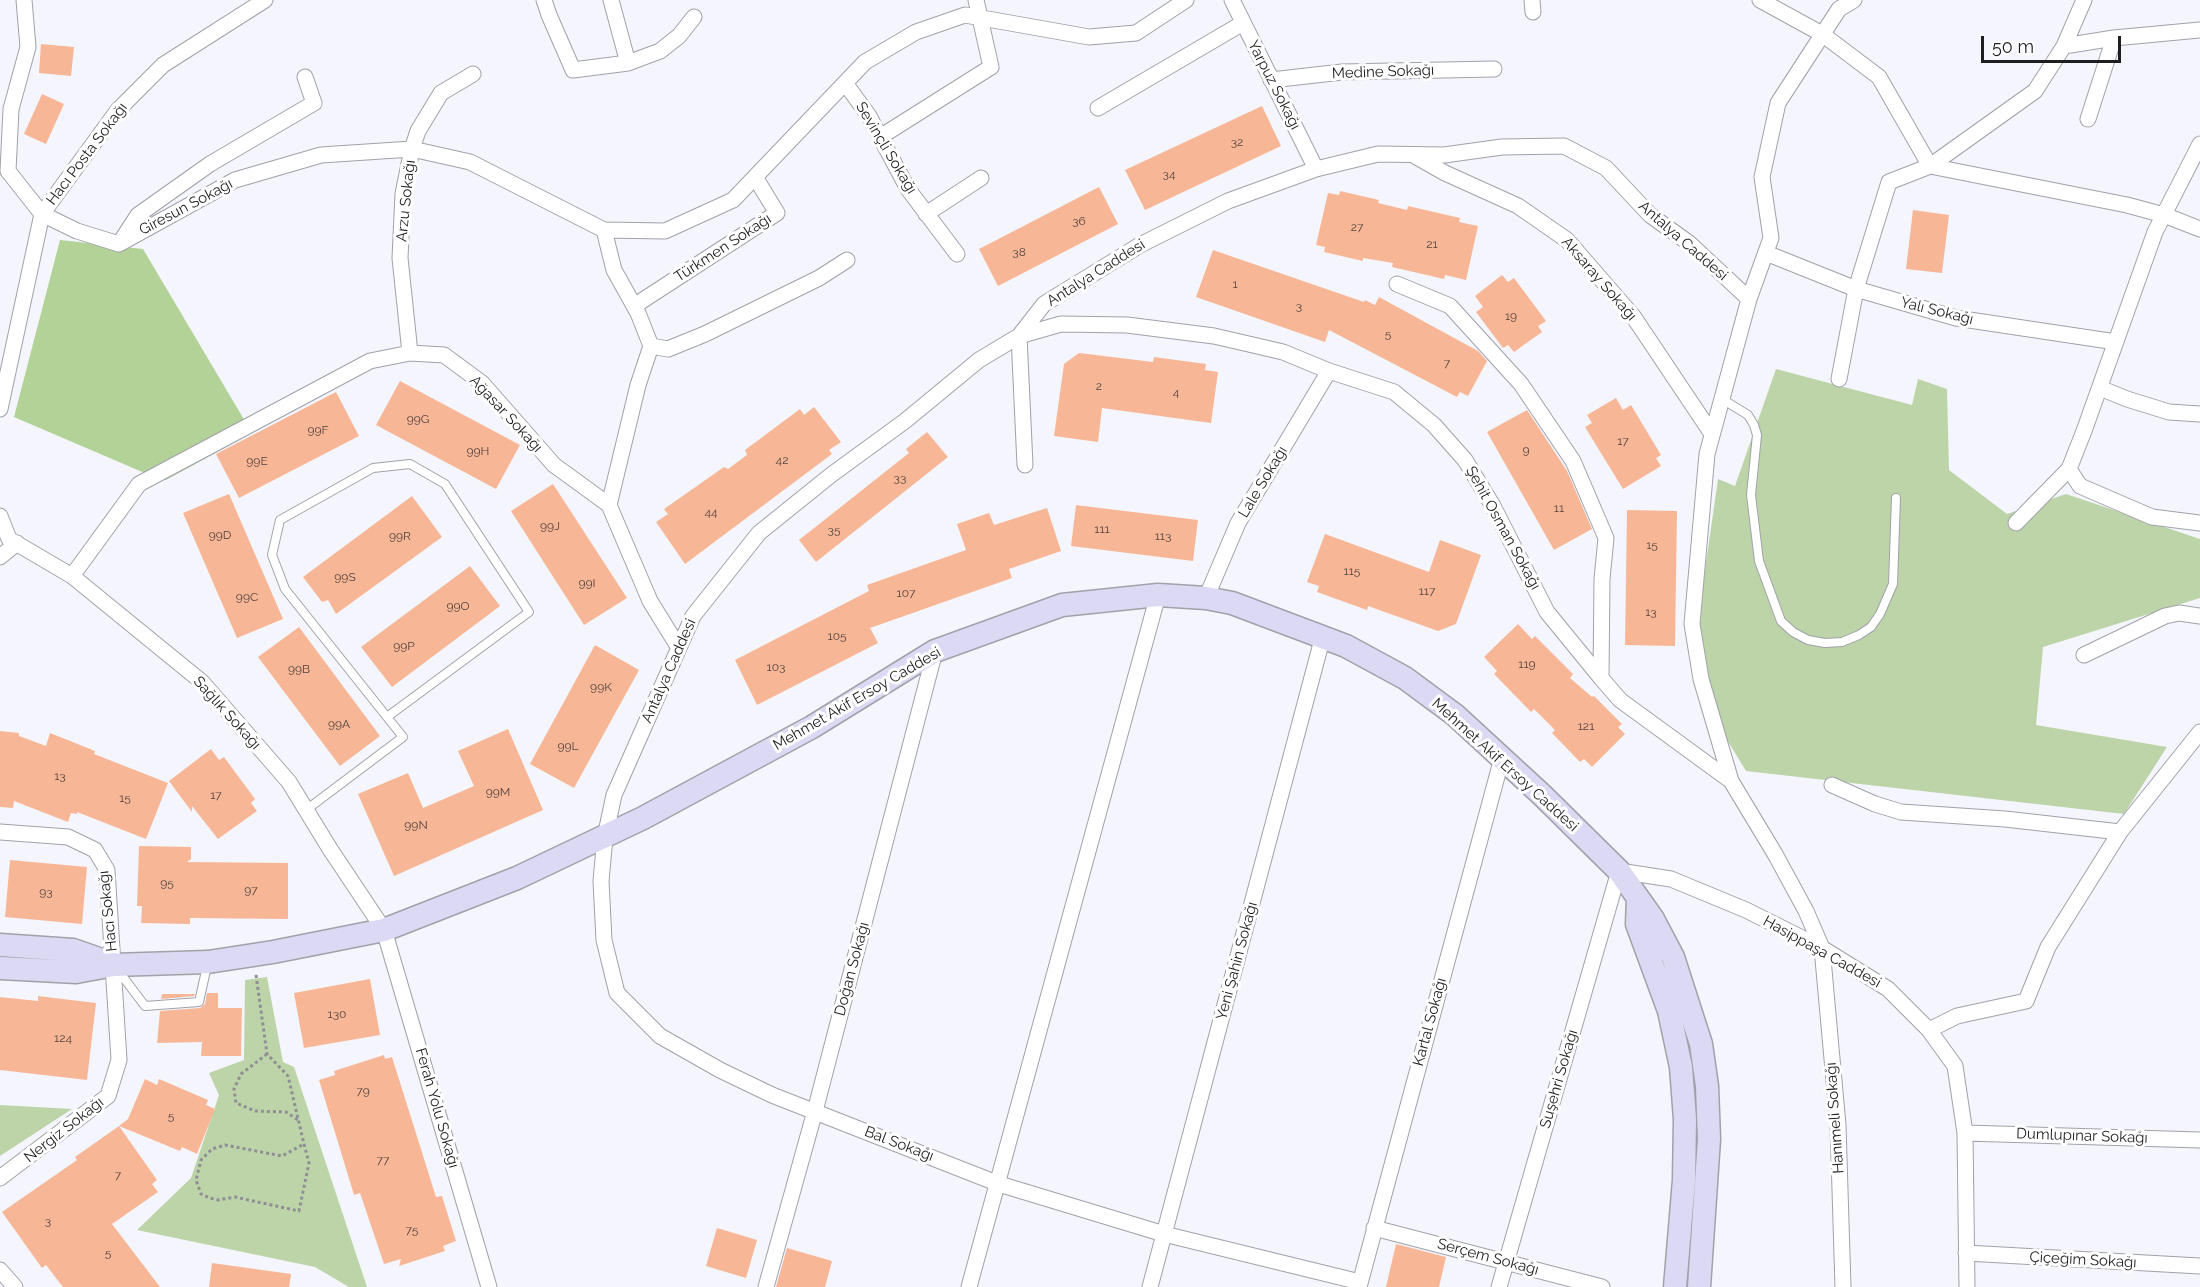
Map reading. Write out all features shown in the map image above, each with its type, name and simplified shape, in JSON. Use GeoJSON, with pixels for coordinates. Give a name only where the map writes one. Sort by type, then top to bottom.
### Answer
{"type":"FeatureCollection","features":[{"type":"Feature","properties":{"kind":"main road","name":"Mehmet Akif Ersoy Caddesi"},"geometry":{"type":"LineString","coordinates":[[0,968],[76,972],[114,965],[208,962],[384,930],[517,878],[605,837],[812,727],[935,651],[1062,605],[1158,595],[1206,598],[1232,603],[1323,636],[1405,678],[1455,715],[1619,871],[1653,919],[1673,957],[1701,1044],[1707,1086],[1709,1139],[1699,1287]]}},
{"type":"Feature","properties":{"kind":"main road"},"geometry":{"type":"LineString","coordinates":[[1638,898],[1637,924],[1669,1011],[1681,1067],[1686,1119],[1675,1287]]}},
{"type":"Feature","properties":{"kind":"main road","name":"Mehmet Akif Ersoy Caddesi"},"geometry":{"type":"LineString","coordinates":[[0,945],[73,950],[114,965]]}},
{"type":"Feature","properties":{"kind":"street"},"geometry":{"type":"LineString","coordinates":[[24,0],[28,47],[11,109],[8,171],[42,214],[77,231],[119,244],[138,214],[210,164],[314,103],[304,77]]}},
{"type":"Feature","properties":{"kind":"street","name":"Hacı Posta Sokağı"},"geometry":{"type":"LineString","coordinates":[[0,410],[42,214],[118,110],[163,65],[265,0]]}},
{"type":"Feature","properties":{"kind":"street"},"geometry":{"type":"LineString","coordinates":[[544,0],[573,70],[628,63],[660,51],[679,36],[694,18]]}},
{"type":"Feature","properties":{"kind":"street"},"geometry":{"type":"LineString","coordinates":[[611,0],[628,63]]}},
{"type":"Feature","properties":{"kind":"street"},"geometry":{"type":"LineString","coordinates":[[880,137],[991,67],[976,0]]}},
{"type":"Feature","properties":{"kind":"street"},"geometry":{"type":"LineString","coordinates":[[679,648],[650,601],[609,506],[638,385],[651,346],[634,306],[614,270],[604,230],[665,231],[733,200],[865,62],[916,32],[965,15],[1089,37],[1136,33],[1186,0]]}},
{"type":"Feature","properties":{"kind":"street","name":"Yarpuz Sokağı"},"geometry":{"type":"LineString","coordinates":[[1233,0],[1316,169]]}},
{"type":"Feature","properties":{"kind":"street"},"geometry":{"type":"LineString","coordinates":[[1760,0],[1822,34],[1879,77],[1930,166],[2127,205],[2164,215],[2200,229]]}},
{"type":"Feature","properties":{"kind":"street"},"geometry":{"type":"LineString","coordinates":[[1731,781],[1701,679],[1692,624],[1707,454],[1749,299],[1771,238],[1762,177],[1778,103],[1839,9],[1854,0]]}},
{"type":"Feature","properties":{"kind":"street"},"geometry":{"type":"LineString","coordinates":[[1839,379],[1856,289],[1889,182],[1930,166],[2036,91],[2064,46],[2084,0]]}},
{"type":"Feature","properties":{"kind":"street"},"geometry":{"type":"LineString","coordinates":[[1098,108],[1243,23]]}},
{"type":"Feature","properties":{"kind":"street"},"geometry":{"type":"LineString","coordinates":[[2064,46],[2114,38],[2200,30]]}},
{"type":"Feature","properties":{"kind":"street"},"geometry":{"type":"LineString","coordinates":[[2088,118],[2114,38]]}},
{"type":"Feature","properties":{"kind":"street","name":"Medine Sokağı"},"geometry":{"type":"LineString","coordinates":[[1271,80],[1342,72],[1494,69]]}},
{"type":"Feature","properties":{"kind":"street","name":"Arzu Sokağı"},"geometry":{"type":"LineString","coordinates":[[410,353],[400,258],[404,194],[412,149],[418,131],[441,93],[473,75]]}},
{"type":"Feature","properties":{"kind":"street","name":"Sevinçli Sokağı"},"geometry":{"type":"LineString","coordinates":[[845,83],[869,116],[908,189],[957,254]]}},
{"type":"Feature","properties":{"kind":"street"},"geometry":{"type":"LineString","coordinates":[[2016,523],[2069,469],[2155,232],[2200,144]]}},
{"type":"Feature","properties":{"kind":"street","name":"Antalya Caddesi"},"geometry":{"type":"LineString","coordinates":[[605,837],[614,795],[693,616],[759,532],[905,421],[979,360],[1019,336],[1044,304],[1140,245],[1228,201],[1316,169],[1378,154],[1444,155],[1502,147],[1564,146],[1606,168],[1650,215],[1689,243],[1749,299]]}},
{"type":"Feature","properties":{"kind":"street","name":"Giresun Sokağı"},"geometry":{"type":"LineString","coordinates":[[119,244],[235,180],[321,155],[412,149],[470,162],[604,230]]}},
{"type":"Feature","properties":{"kind":"street","name":"Aksaray Sokağı"},"geometry":{"type":"LineString","coordinates":[[1411,154],[1444,173],[1518,206],[1567,240],[1633,316],[1712,434]]}},
{"type":"Feature","properties":{"kind":"street","name":"Türkmen Sokağı"},"geometry":{"type":"LineString","coordinates":[[634,306],[777,213],[755,177]]}},
{"type":"Feature","properties":{"kind":"street"},"geometry":{"type":"LineString","coordinates":[[926,214],[981,178]]}},
{"type":"Feature","properties":{"kind":"street","name":"Yalı Sokağı"},"geometry":{"type":"LineString","coordinates":[[1766,254],[1856,289],[1956,318],[2116,342]]}},
{"type":"Feature","properties":{"kind":"street"},"geometry":{"type":"LineString","coordinates":[[651,346],[668,349],[705,334],[819,278],[847,260]]}},
{"type":"Feature","properties":{"kind":"street"},"geometry":{"type":"LineString","coordinates":[[1397,284],[1450,306],[1521,384],[1573,461],[1606,538],[1602,579],[1600,678]]}},
{"type":"Feature","properties":{"kind":"street","name":"Şehit Osman Sokağı"},"geometry":{"type":"LineString","coordinates":[[1019,336],[1061,324],[1127,325],[1214,336],[1283,352],[1329,371],[1394,392],[1434,425],[1466,460],[1493,506],[1547,612],[1600,678],[1620,700],[1731,781]]}},
{"type":"Feature","properties":{"kind":"street"},"geometry":{"type":"LineString","coordinates":[[1019,336],[1025,465]]}},
{"type":"Feature","properties":{"kind":"street","name":"Ağasar Sokağı"},"geometry":{"type":"LineString","coordinates":[[72,576],[139,484],[370,361],[410,353],[444,356],[482,383],[554,465],[609,506]]}},
{"type":"Feature","properties":{"kind":"street","name":"Lale Sokağı"},"geometry":{"type":"LineString","coordinates":[[1206,598],[1238,523],[1329,371]]}},
{"type":"Feature","properties":{"kind":"street"},"geometry":{"type":"LineString","coordinates":[[2100,388],[2127,399],[2169,411],[2200,414]]}},
{"type":"Feature","properties":{"kind":"street"},"geometry":{"type":"LineString","coordinates":[[2069,469],[2080,486],[2152,517],[2200,524]]}},
{"type":"Feature","properties":{"kind":"street","name":"Sağlık Sokağı"},"geometry":{"type":"LineString","coordinates":[[0,516],[9,539],[72,576],[202,682],[289,782],[384,930]]}},
{"type":"Feature","properties":{"kind":"street"},"geometry":{"type":"LineString","coordinates":[[0,557],[17,543]]}},
{"type":"Feature","properties":{"kind":"street"},"geometry":{"type":"LineString","coordinates":[[969,1287],[999,1184],[1158,595]]}},
{"type":"Feature","properties":{"kind":"street"},"geometry":{"type":"LineString","coordinates":[[2084,655],[2165,616],[2179,613],[2200,616]]}},
{"type":"Feature","properties":{"kind":"street","name":"Yeni Şahin Sokağı"},"geometry":{"type":"LineString","coordinates":[[1150,1287],[1323,636]]}},
{"type":"Feature","properties":{"kind":"street","name":"Doğan Sokağı"},"geometry":{"type":"LineString","coordinates":[[766,1287],[815,1111],[935,651]]}},
{"type":"Feature","properties":{"kind":"street"},"geometry":{"type":"LineString","coordinates":[[1929,1030],[1957,1016],[2026,1001],[2048,947],[2120,832],[2200,732]]}},
{"type":"Feature","properties":{"kind":"street","name":"Kartal Sokağı"},"geometry":{"type":"LineString","coordinates":[[1359,1285],[1502,758]]}},
{"type":"Feature","properties":{"kind":"street","name":"Hanımeli Sokağı"},"geometry":{"type":"LineString","coordinates":[[1731,781],[1780,863],[1806,911],[1822,948],[1838,1125],[1843,1287]]}},
{"type":"Feature","properties":{"kind":"street"},"geometry":{"type":"LineString","coordinates":[[1832,785],[1875,804],[1901,812],[2005,819],[2120,832]]}},
{"type":"Feature","properties":{"kind":"street","name":"Hacı Sokağı"},"geometry":{"type":"LineString","coordinates":[[0,832],[68,837],[95,850],[107,870],[114,965]]}},
{"type":"Feature","properties":{"kind":"street","name":"Bal Sokağı"},"geometry":{"type":"LineString","coordinates":[[605,837],[601,881],[604,940],[617,993],[660,1036],[720,1070],[772,1095],[999,1184],[1164,1234],[1359,1285]]}},
{"type":"Feature","properties":{"kind":"street","name":"Hasippaşa Caddesi"},"geometry":{"type":"LineString","coordinates":[[1619,871],[1671,879],[1746,910],[1822,948],[1888,989],[1929,1030],[1955,1066],[1965,1133],[1967,1287]]}},
{"type":"Feature","properties":{"kind":"street","name":"Suşehri Sokağı"},"geometry":{"type":"LineString","coordinates":[[1499,1287],[1619,871]]}},
{"type":"Feature","properties":{"kind":"street","name":"Ferah Yolu Sokağı"},"geometry":{"type":"LineString","coordinates":[[384,930],[489,1287]]}},
{"type":"Feature","properties":{"kind":"street","name":"Nergiz Sokağı"},"geometry":{"type":"LineString","coordinates":[[0,1179],[108,1096],[119,1060],[114,965]]}},
{"type":"Feature","properties":{"kind":"street","name":"Dumlupınar Sokağı"},"geometry":{"type":"LineString","coordinates":[[1965,1133],[2200,1140]]}},
{"type":"Feature","properties":{"kind":"street","name":"Serçem Sokağı"},"geometry":{"type":"LineString","coordinates":[[1374,1228],[1602,1287]]}},
{"type":"Feature","properties":{"kind":"street","name":"Çiçeğim Sokağı"},"geometry":{"type":"LineString","coordinates":[[1966,1253],[2200,1266]]}},
{"type":"Feature","properties":{"kind":"street"},"geometry":{"type":"LineString","coordinates":[[0,1270],[15,1287]]}},
{"type":"Feature","properties":{"kind":"lane"},"geometry":{"type":"LineString","coordinates":[[1722,399],[1748,415],[1754,424],[1757,435],[1751,495],[1759,561],[1780,621],[1793,632],[1809,640],[1825,643],[1842,642],[1871,627],[1884,607],[1893,584],[1896,498]]}},
{"type":"Feature","properties":{"kind":"lane"},"geometry":{"type":"LineString","coordinates":[[306,810],[403,737],[387,717],[285,589],[272,555],[280,520],[373,468],[410,464],[445,484],[530,612],[387,717]]}},
{"type":"Feature","properties":{"kind":"lane"},"geometry":{"type":"LineString","coordinates":[[114,965],[145,1006],[199,1002],[208,962]]}},
{"type":"Feature","properties":{"kind":"path"},"geometry":{"type":"LineString","coordinates":[[254,955],[267,1054],[288,1076],[309,1163],[299,1210],[235,1197],[218,1200],[201,1194],[196,1180],[201,1160],[212,1149],[225,1145],[282,1156],[304,1144]]}},
{"type":"Feature","properties":{"kind":"path"},"geometry":{"type":"LineString","coordinates":[[267,1054],[241,1074],[234,1089],[236,1103],[255,1111],[286,1112],[298,1120]]}},
{"type":"Feature","properties":{"kind":"green space"},"geometry":{"type":"Polygon","coordinates":[[[60,240],[143,249],[252,433],[166,480],[14,417],[60,240]]]}},
{"type":"Feature","properties":{"kind":"green space"},"geometry":{"type":"Polygon","coordinates":[[[1776,369],[1912,405],[1918,379],[1947,389],[1949,470],[2007,514],[2066,494],[2200,539],[2200,598],[2043,647],[2036,725],[2167,747],[2124,814],[1746,771],[1718,725],[1696,633],[1718,479],[1735,486],[1776,369]]]}},
{"type":"Feature","properties":{"kind":"green space"},"geometry":{"type":"Polygon","coordinates":[[[267,977],[283,1062],[294,1067],[367,1287],[349,1287],[315,1267],[137,1230],[191,1178],[219,1095],[209,1073],[244,1060],[245,980],[267,977]]]}},
{"type":"Feature","properties":{"kind":"green space"},"geometry":{"type":"Polygon","coordinates":[[[0,1105],[72,1109],[0,1156],[0,1105]]]}},
{"type":"Feature","properties":{"kind":"building"},"geometry":{"type":"Polygon","coordinates":[[[41,44],[74,47],[71,76],[39,73],[41,44]]]}},
{"type":"Feature","properties":{"kind":"building"},"geometry":{"type":"Polygon","coordinates":[[[42,94],[64,104],[46,144],[24,134],[42,94]]]}},
{"type":"Feature","properties":{"kind":"building"},"geometry":{"type":"Polygon","coordinates":[[[1262,106],[1281,146],[1145,210],[1125,170],[1262,106]]]}},
{"type":"Feature","properties":{"kind":"building"},"geometry":{"type":"Polygon","coordinates":[[[1099,187],[1118,224],[998,286],[979,249],[1099,187]]]}},
{"type":"Feature","properties":{"kind":"building"},"geometry":{"type":"Polygon","coordinates":[[[1340,191],[1379,200],[1378,203],[1407,210],[1408,206],[1460,218],[1459,222],[1478,226],[1466,280],[1445,275],[1444,279],[1392,267],[1393,263],[1363,258],[1363,261],[1324,252],[1325,247],[1316,245],[1328,193],[1339,195],[1340,191]]]}},
{"type":"Feature","properties":{"kind":"building"},"geometry":{"type":"Polygon","coordinates":[[[1913,210],[1949,215],[1942,273],[1906,269],[1913,210]]]}},
{"type":"Feature","properties":{"kind":"building"},"geometry":{"type":"Polygon","coordinates":[[[1213,250],[1364,302],[1365,300],[1375,305],[1379,297],[1478,351],[1487,361],[1468,396],[1460,392],[1457,397],[1329,330],[1325,342],[1196,297],[1213,250]]]}},
{"type":"Feature","properties":{"kind":"building"},"geometry":{"type":"Polygon","coordinates":[[[1502,275],[1508,282],[1514,278],[1546,321],[1538,326],[1542,332],[1514,352],[1508,345],[1503,348],[1476,312],[1483,307],[1475,296],[1502,275]]]}},
{"type":"Feature","properties":{"kind":"building"},"geometry":{"type":"Polygon","coordinates":[[[1079,353],[1153,362],[1154,357],[1206,364],[1205,370],[1218,372],[1211,423],[1102,408],[1098,442],[1054,436],[1064,364],[1079,353]]]}},
{"type":"Feature","properties":{"kind":"building"},"geometry":{"type":"Polygon","coordinates":[[[400,381],[520,445],[496,489],[376,425],[400,381]]]}},
{"type":"Feature","properties":{"kind":"building"},"geometry":{"type":"Polygon","coordinates":[[[336,392],[359,436],[239,498],[216,454],[336,392]]]}},
{"type":"Feature","properties":{"kind":"building"},"geometry":{"type":"Polygon","coordinates":[[[1616,398],[1623,410],[1631,405],[1661,455],[1656,458],[1661,466],[1623,489],[1585,427],[1592,423],[1587,415],[1616,398]]]}},
{"type":"Feature","properties":{"kind":"building"},"geometry":{"type":"Polygon","coordinates":[[[814,407],[841,442],[829,450],[832,454],[685,564],[656,522],[668,514],[664,509],[724,467],[728,469],[747,455],[745,450],[800,409],[804,415],[814,407]]]}},
{"type":"Feature","properties":{"kind":"building"},"geometry":{"type":"Polygon","coordinates":[[[1527,410],[1567,471],[1592,529],[1554,550],[1487,432],[1527,410]]]}},
{"type":"Feature","properties":{"kind":"building"},"geometry":{"type":"Polygon","coordinates":[[[927,432],[948,457],[816,562],[799,540],[909,453],[906,449],[927,432]]]}},
{"type":"Feature","properties":{"kind":"building"},"geometry":{"type":"Polygon","coordinates":[[[553,484],[627,598],[584,625],[511,511],[553,484]]]}},
{"type":"Feature","properties":{"kind":"building"},"geometry":{"type":"Polygon","coordinates":[[[229,494],[283,619],[237,638],[183,513],[229,494]]]}},
{"type":"Feature","properties":{"kind":"building"},"geometry":{"type":"Polygon","coordinates":[[[412,496],[442,537],[336,614],[328,600],[322,602],[303,577],[412,496]]]}},
{"type":"Feature","properties":{"kind":"building"},"geometry":{"type":"Polygon","coordinates":[[[1076,505],[1198,520],[1193,561],[1071,546],[1076,505]]]}},
{"type":"Feature","properties":{"kind":"building"},"geometry":{"type":"Polygon","coordinates":[[[1047,508],[1061,551],[1009,569],[1012,578],[870,628],[878,643],[757,705],[735,660],[869,591],[867,585],[966,550],[957,524],[989,513],[994,525],[1047,508]]]}},
{"type":"Feature","properties":{"kind":"building"},"geometry":{"type":"Polygon","coordinates":[[[1627,510],[1677,511],[1675,646],[1625,645],[1627,510]]]}},
{"type":"Feature","properties":{"kind":"building"},"geometry":{"type":"Polygon","coordinates":[[[1325,534],[1429,572],[1440,540],[1481,555],[1456,624],[1438,631],[1368,606],[1367,610],[1317,592],[1319,586],[1307,582],[1325,534]]]}},
{"type":"Feature","properties":{"kind":"building"},"geometry":{"type":"Polygon","coordinates":[[[470,566],[500,606],[392,687],[361,647],[470,566]]]}},
{"type":"Feature","properties":{"kind":"building"},"geometry":{"type":"Polygon","coordinates":[[[1518,624],[1532,639],[1535,636],[1573,674],[1570,678],[1592,697],[1594,696],[1622,724],[1618,727],[1625,734],[1592,767],[1584,759],[1580,762],[1552,733],[1555,730],[1534,709],[1531,712],[1494,674],[1497,671],[1484,657],[1518,624]]]}},
{"type":"Feature","properties":{"kind":"building"},"geometry":{"type":"Polygon","coordinates":[[[299,627],[380,736],[340,766],[258,657],[299,627]]]}},
{"type":"Feature","properties":{"kind":"building"},"geometry":{"type":"Polygon","coordinates":[[[595,645],[639,670],[574,788],[530,764],[595,645]]]}},
{"type":"Feature","properties":{"kind":"building"},"geometry":{"type":"Polygon","coordinates":[[[508,729],[543,810],[394,876],[358,794],[408,773],[423,808],[474,786],[458,751],[508,729]]]}},
{"type":"Feature","properties":{"kind":"building"},"geometry":{"type":"Polygon","coordinates":[[[0,731],[19,733],[19,736],[46,746],[50,733],[95,751],[94,754],[168,783],[146,839],[77,812],[77,814],[71,813],[68,822],[14,801],[13,808],[0,807],[0,731]]]}},
{"type":"Feature","properties":{"kind":"building"},"geometry":{"type":"Polygon","coordinates":[[[211,749],[219,760],[224,757],[255,799],[251,803],[257,811],[218,839],[192,806],[192,812],[169,781],[211,749]]]}},
{"type":"Feature","properties":{"kind":"building"},"geometry":{"type":"Polygon","coordinates":[[[139,846],[191,847],[191,859],[187,862],[288,863],[288,919],[190,918],[190,924],[141,923],[142,906],[137,906],[139,846]]]}},
{"type":"Feature","properties":{"kind":"building"},"geometry":{"type":"Polygon","coordinates":[[[10,860],[87,867],[82,924],[5,917],[10,860]]]}},
{"type":"Feature","properties":{"kind":"building"},"geometry":{"type":"Polygon","coordinates":[[[370,979],[380,1035],[304,1048],[294,993],[370,979]]]}},
{"type":"Feature","properties":{"kind":"building"},"geometry":{"type":"Polygon","coordinates":[[[207,993],[218,993],[218,1008],[242,1008],[241,1056],[201,1056],[202,1042],[157,1043],[160,1011],[200,1008],[205,1004],[207,993]]]}},
{"type":"Feature","properties":{"kind":"building"},"geometry":{"type":"Polygon","coordinates":[[[162,994],[195,994],[194,996],[161,999],[162,994]]]}},
{"type":"Feature","properties":{"kind":"building"},"geometry":{"type":"Polygon","coordinates":[[[38,996],[96,1003],[87,1080],[0,1070],[0,997],[38,1001],[38,996]]]}},
{"type":"Feature","properties":{"kind":"building"},"geometry":{"type":"Polygon","coordinates":[[[384,1055],[385,1059],[392,1057],[436,1197],[442,1196],[456,1241],[443,1246],[445,1251],[399,1266],[401,1259],[384,1264],[360,1193],[354,1195],[319,1080],[335,1075],[334,1071],[384,1055]]]}},
{"type":"Feature","properties":{"kind":"building"},"geometry":{"type":"Polygon","coordinates":[[[145,1079],[157,1085],[159,1079],[208,1100],[206,1105],[215,1109],[197,1154],[182,1147],[180,1151],[119,1126],[128,1119],[145,1079]]]}},
{"type":"Feature","properties":{"kind":"building"},"geometry":{"type":"Polygon","coordinates":[[[119,1126],[157,1180],[152,1184],[158,1192],[112,1224],[160,1287],[63,1287],[46,1265],[42,1268],[2,1212],[77,1160],[75,1157],[119,1126]]]}},
{"type":"Feature","properties":{"kind":"building"},"geometry":{"type":"Polygon","coordinates":[[[717,1228],[757,1240],[746,1278],[706,1266],[717,1228]]]}},
{"type":"Feature","properties":{"kind":"building"},"geometry":{"type":"Polygon","coordinates":[[[1396,1244],[1446,1257],[1439,1287],[1386,1287],[1396,1244]]]}},
{"type":"Feature","properties":{"kind":"building"},"geometry":{"type":"Polygon","coordinates":[[[787,1248],[832,1261],[825,1287],[776,1287],[787,1248]]]}},
{"type":"Feature","properties":{"kind":"building"},"geometry":{"type":"Polygon","coordinates":[[[212,1263],[291,1274],[289,1287],[209,1287],[212,1263]]]}}]}
